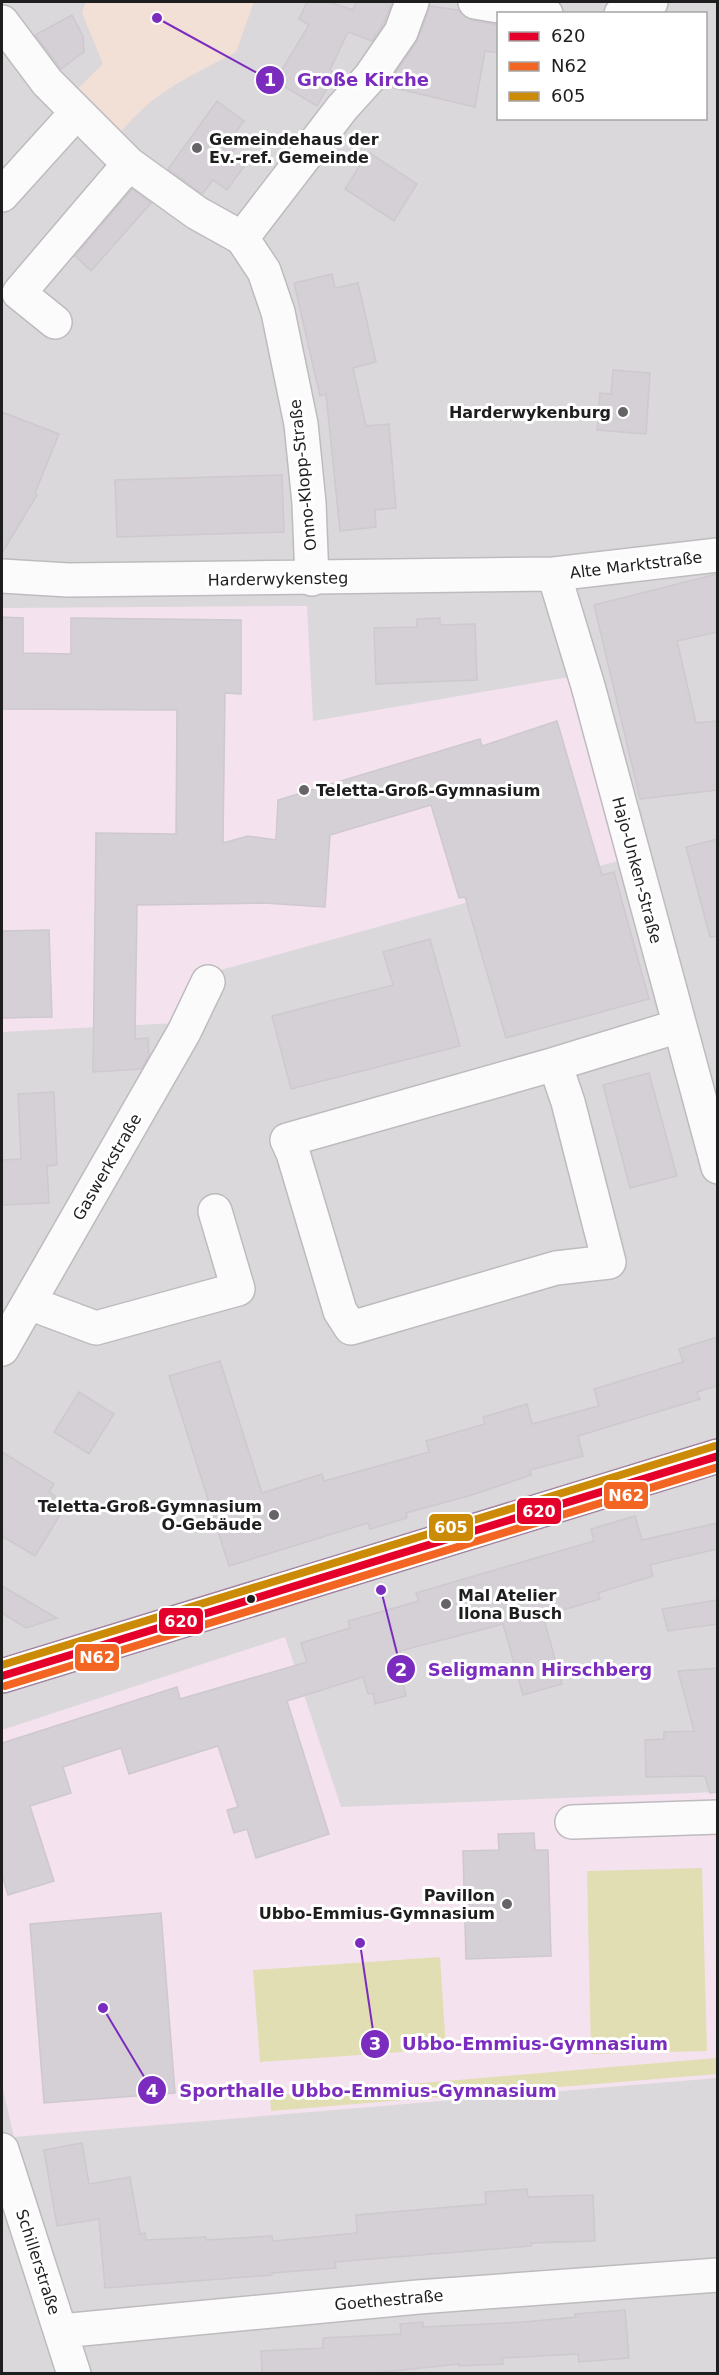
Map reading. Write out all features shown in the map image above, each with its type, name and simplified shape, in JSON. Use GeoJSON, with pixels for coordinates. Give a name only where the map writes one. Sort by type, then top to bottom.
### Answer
{"type":"FeatureCollection","features":[{"type":"Feature","properties":{"kind":"main road"},"geometry":{"type":"LineString","coordinates":[[2,1676],[717,1456]]}},
{"type":"Feature","properties":{"kind":"street"},"geometry":{"type":"LineString","coordinates":[[2,22],[47,82],[129,164],[197,213],[242,238],[402,32],[412,2]]}},
{"type":"Feature","properties":{"kind":"street"},"geometry":{"type":"LineString","coordinates":[[475,2],[534,12]]}},
{"type":"Feature","properties":{"kind":"street"},"geometry":{"type":"LineString","coordinates":[[626,12],[651,2]]}},
{"type":"Feature","properties":{"kind":"street"},"geometry":{"type":"LineString","coordinates":[[2,195],[77,112]]}},
{"type":"Feature","properties":{"kind":"street"},"geometry":{"type":"LineString","coordinates":[[55,322],[19,293],[129,164]]}},
{"type":"Feature","properties":{"kind":"street","name":"Onno-Klopp-Straße"},"geometry":{"type":"LineString","coordinates":[[242,238],[264,272],[278,312],[290,368],[303,447],[309,503],[312,579]]}},
{"type":"Feature","properties":{"kind":"street","name":"Alte Marktstraße"},"geometry":{"type":"LineString","coordinates":[[554,574],[717,555]]}},
{"type":"Feature","properties":{"kind":"street","name":"Harderwykensteg"},"geometry":{"type":"LineString","coordinates":[[2,576],[68,580],[312,579],[554,574]]}},
{"type":"Feature","properties":{"kind":"street","name":"Hajo-Unken-Straße"},"geometry":{"type":"LineString","coordinates":[[554,574],[588,686],[717,1167]]}},
{"type":"Feature","properties":{"kind":"street","name":"Gaswerkstraße"},"geometry":{"type":"LineString","coordinates":[[2,1349],[184,1032],[208,982]]}},
{"type":"Feature","properties":{"kind":"street"},"geometry":{"type":"LineString","coordinates":[[555,1064],[568,1102],[609,1262],[556,1268],[351,1328],[340,1311],[293,1153],[286,1140],[555,1064],[679,1026]]}},
{"type":"Feature","properties":{"kind":"street"},"geometry":{"type":"LineString","coordinates":[[29,1303],[96,1328],[238,1289],[215,1211]]}},
{"type":"Feature","properties":{"kind":"street"},"geometry":{"type":"LineString","coordinates":[[572,1822],[717,1818]]}},
{"type":"Feature","properties":{"kind":"street","name":"Schillerstraße"},"geometry":{"type":"LineString","coordinates":[[2,2150],[74,2373]]}},
{"type":"Feature","properties":{"kind":"street","name":"Goethestraße"},"geometry":{"type":"LineString","coordinates":[[61,2331],[418,2297],[717,2275]]}},
{"type":"Feature","properties":{"kind":"shaded area"},"geometry":{"type":"Polygon","coordinates":[[[2,2],[717,2],[717,2373],[2,2373],[2,2]]]}},
{"type":"Feature","properties":{"kind":"shaded area"},"geometry":{"type":"Polygon","coordinates":[[[86,2],[254,2],[236,52],[157,97],[129,122],[115,139],[69,97],[103,64],[82,13],[86,2]]]}},
{"type":"Feature","properties":{"kind":"shaded area","name":"Teletta-Groß-Gymnasium"},"geometry":{"type":"Polygon","coordinates":[[[307,606],[313,721],[575,676],[625,859],[199,976],[176,1023],[2,1032],[2,608],[307,606]]]}},
{"type":"Feature","properties":{"kind":"shaded area"},"geometry":{"type":"Polygon","coordinates":[[[285,1637],[341,1807],[717,1792],[717,2078],[14,2137],[2,2085],[2,1730],[285,1637]]]}},
{"type":"Feature","properties":{"kind":"shaded area"},"geometry":{"type":"Polygon","coordinates":[[[702,1868],[707,2051],[591,2054],[587,1871],[702,1868]]]}},
{"type":"Feature","properties":{"kind":"shaded area"},"geometry":{"type":"Polygon","coordinates":[[[440,1957],[446,2049],[260,2062],[253,1970],[440,1957]]]}},
{"type":"Feature","properties":{"kind":"shaded area"},"geometry":{"type":"Polygon","coordinates":[[[717,2058],[717,2074],[271,2111],[270,2096],[717,2058]]]}},
{"type":"Feature","properties":{"kind":"building"},"geometry":{"type":"Polygon","coordinates":[[[307,2],[329,2],[353,10],[356,2],[392,2],[384,23],[372,41],[348,32],[330,70],[336,73],[317,106],[275,81],[309,25],[299,19],[307,2]]]}},
{"type":"Feature","properties":{"kind":"building"},"geometry":{"type":"Polygon","coordinates":[[[430,6],[458,10],[471,20],[497,25],[497,53],[485,51],[475,107],[386,86],[417,42],[430,6]]]}},
{"type":"Feature","properties":{"kind":"building"},"geometry":{"type":"Polygon","coordinates":[[[72,15],[83,36],[84,52],[61,69],[35,35],[72,15]]]}},
{"type":"Feature","properties":{"kind":"building"},"geometry":{"type":"Polygon","coordinates":[[[217,101],[244,121],[230,140],[237,146],[231,154],[246,164],[227,190],[213,180],[202,194],[168,169],[217,101]]]}},
{"type":"Feature","properties":{"kind":"building"},"geometry":{"type":"Polygon","coordinates":[[[368,152],[417,184],[394,221],[345,189],[368,152]]]}},
{"type":"Feature","properties":{"kind":"building"},"geometry":{"type":"Polygon","coordinates":[[[132,189],[151,203],[91,271],[75,256],[132,189]]]}},
{"type":"Feature","properties":{"kind":"building"},"geometry":{"type":"Polygon","coordinates":[[[332,274],[335,288],[358,283],[376,362],[353,368],[366,426],[389,424],[396,508],[375,510],[376,527],[340,531],[326,394],[320,396],[294,283],[332,274]]]}},
{"type":"Feature","properties":{"kind":"building","name":"Harderwykenburg"},"geometry":{"type":"Polygon","coordinates":[[[613,370],[650,373],[646,434],[597,430],[600,393],[611,394],[613,370]]]}},
{"type":"Feature","properties":{"kind":"building"},"geometry":{"type":"Polygon","coordinates":[[[2,412],[59,434],[35,493],[37,495],[2,553],[2,412]]]}},
{"type":"Feature","properties":{"kind":"building"},"geometry":{"type":"Polygon","coordinates":[[[282,475],[284,532],[117,537],[115,480],[282,475]]]}},
{"type":"Feature","properties":{"kind":"building"},"geometry":{"type":"Polygon","coordinates":[[[717,574],[717,632],[677,641],[696,723],[717,721],[717,790],[640,799],[594,605],[717,574]]]}},
{"type":"Feature","properties":{"kind":"building"},"geometry":{"type":"Polygon","coordinates":[[[2,617],[23,618],[23,653],[71,654],[71,618],[241,620],[241,694],[225,693],[223,843],[248,836],[276,840],[278,800],[480,739],[482,746],[557,721],[602,875],[614,872],[649,999],[506,1038],[465,897],[459,898],[431,805],[330,835],[325,907],[264,903],[137,905],[135,1039],[148,1038],[149,1056],[141,1069],[93,1072],[96,833],[176,834],[177,710],[2,709],[2,617]]]}},
{"type":"Feature","properties":{"kind":"building"},"geometry":{"type":"Polygon","coordinates":[[[440,618],[440,625],[475,624],[477,680],[376,684],[374,628],[417,627],[417,619],[440,618]]]}},
{"type":"Feature","properties":{"kind":"building"},"geometry":{"type":"Polygon","coordinates":[[[717,839],[717,936],[710,937],[686,847],[717,839]]]}},
{"type":"Feature","properties":{"kind":"building"},"geometry":{"type":"Polygon","coordinates":[[[49,930],[52,1017],[2,1018],[2,931],[49,930]]]}},
{"type":"Feature","properties":{"kind":"building"},"geometry":{"type":"Polygon","coordinates":[[[430,939],[460,1046],[291,1089],[272,1016],[393,985],[383,952],[430,939]]]}},
{"type":"Feature","properties":{"kind":"building"},"geometry":{"type":"Polygon","coordinates":[[[649,1073],[677,1176],[630,1188],[603,1085],[649,1073]]]}},
{"type":"Feature","properties":{"kind":"building"},"geometry":{"type":"Polygon","coordinates":[[[54,1092],[57,1165],[47,1166],[49,1203],[2,1205],[2,1160],[21,1159],[18,1094],[54,1092]]]}},
{"type":"Feature","properties":{"kind":"building"},"geometry":{"type":"Polygon","coordinates":[[[717,1337],[717,1386],[697,1392],[700,1399],[578,1436],[583,1456],[530,1470],[531,1475],[472,1495],[406,1513],[407,1518],[370,1529],[368,1523],[229,1566],[169,1376],[220,1361],[262,1493],[322,1474],[324,1481],[429,1452],[426,1441],[485,1424],[483,1417],[527,1404],[532,1424],[599,1406],[594,1389],[683,1362],[679,1349],[717,1337]]]}},
{"type":"Feature","properties":{"kind":"building"},"geometry":{"type":"Polygon","coordinates":[[[79,1392],[114,1414],[89,1454],[54,1432],[79,1392]]]}},
{"type":"Feature","properties":{"kind":"building"},"geometry":{"type":"Polygon","coordinates":[[[2,1452],[54,1484],[49,1492],[55,1496],[48,1508],[60,1515],[35,1556],[2,1536],[2,1452]]]}},
{"type":"Feature","properties":{"kind":"building"},"geometry":{"type":"Polygon","coordinates":[[[635,1516],[642,1540],[717,1523],[717,1549],[650,1565],[653,1576],[598,1593],[600,1599],[543,1616],[562,1684],[523,1695],[503,1624],[400,1651],[409,1681],[403,1683],[406,1696],[375,1704],[373,1693],[368,1694],[363,1677],[287,1701],[329,1834],[256,1858],[247,1829],[234,1833],[227,1810],[238,1807],[218,1746],[129,1774],[121,1748],[63,1767],[71,1793],[30,1806],[54,1881],[8,1895],[2,1875],[2,1743],[177,1687],[180,1699],[307,1662],[301,1643],[350,1628],[348,1621],[419,1601],[416,1593],[594,1541],[591,1529],[635,1516]]]}},
{"type":"Feature","properties":{"kind":"building"},"geometry":{"type":"Polygon","coordinates":[[[2,1586],[57,1618],[26,1628],[2,1613],[2,1586]]]}},
{"type":"Feature","properties":{"kind":"building"},"geometry":{"type":"Polygon","coordinates":[[[717,1600],[717,1624],[668,1631],[662,1609],[717,1600]]]}},
{"type":"Feature","properties":{"kind":"building"},"geometry":{"type":"Polygon","coordinates":[[[717,1668],[717,1792],[710,1793],[705,1776],[646,1777],[645,1740],[664,1739],[664,1732],[694,1731],[678,1671],[717,1668]]]}},
{"type":"Feature","properties":{"kind":"building","name":"Pavillon Ubbo-Emmius-Gymnasium"},"geometry":{"type":"Polygon","coordinates":[[[534,1833],[535,1850],[548,1850],[551,1956],[466,1959],[463,1851],[499,1850],[498,1834],[534,1833]]]}},
{"type":"Feature","properties":{"kind":"building"},"geometry":{"type":"Polygon","coordinates":[[[161,1913],[175,2093],[44,2103],[30,1924],[161,1913]]]}},
{"type":"Feature","properties":{"kind":"building"},"geometry":{"type":"Polygon","coordinates":[[[82,2143],[89,2184],[130,2177],[140,2234],[145,2233],[146,2240],[206,2237],[206,2240],[272,2236],[273,2241],[357,2233],[356,2215],[486,2204],[485,2192],[527,2189],[528,2197],[593,2195],[595,2241],[531,2243],[531,2246],[335,2262],[336,2268],[272,2273],[272,2275],[105,2288],[99,2219],[57,2226],[44,2150],[82,2143]]]}},
{"type":"Feature","properties":{"kind":"building"},"geometry":{"type":"Polygon","coordinates":[[[625,2310],[629,2358],[579,2362],[578,2354],[502,2358],[503,2364],[459,2366],[459,2364],[375,2373],[262,2373],[261,2351],[323,2348],[323,2338],[401,2334],[400,2324],[423,2322],[423,2327],[524,2322],[576,2317],[575,2314],[625,2310]]]}},
{"type":"Feature","properties":{"kind":"transit line","name":"605"},"geometry":{"type":"LineString","coordinates":[[2,1665],[715,1446]]}},
{"type":"Feature","properties":{"kind":"transit line","name":"620"},"geometry":{"type":"LineString","coordinates":[[2,1676],[718,1456]]}},
{"type":"Feature","properties":{"kind":"transit line","name":"N62"},"geometry":{"type":"LineString","coordinates":[[5,1686],[718,1467]]}},
{"type":"Feature","properties":{"kind":"place","name":"Große Kirche"},"geometry":{"type":"Point","coordinates":[157,18]}},
{"type":"Feature","properties":{"kind":"place","name":"Gemeindehaus der Ev.-ref. Gemeinde"},"geometry":{"type":"Point","coordinates":[197,148]}},
{"type":"Feature","properties":{"kind":"place","name":"Harderwykenburg"},"geometry":{"type":"Point","coordinates":[623,412]}},
{"type":"Feature","properties":{"kind":"place","name":"Teletta-Groß-Gymnasium"},"geometry":{"type":"Point","coordinates":[304,790]}},
{"type":"Feature","properties":{"kind":"place","name":"Teletta-Groß-Gymnasium O-Gebäude"},"geometry":{"type":"Point","coordinates":[274,1515]}},
{"type":"Feature","properties":{"kind":"place","name":"Seligmann Hirschberg"},"geometry":{"type":"Point","coordinates":[381,1590]}},
{"type":"Feature","properties":{"kind":"place","name":"Mal Atelier Ilona Busch"},"geometry":{"type":"Point","coordinates":[446,1604]}},
{"type":"Feature","properties":{"kind":"place","name":"Pavillon Ubbo-Emmius-Gymnasium"},"geometry":{"type":"Point","coordinates":[507,1904]}},
{"type":"Feature","properties":{"kind":"place","name":"Ubbo-Emmius-Gymnasium"},"geometry":{"type":"Point","coordinates":[360,1943]}},
{"type":"Feature","properties":{"kind":"place","name":"Sporthalle Ubbo-Emmius-Gymnasium"},"geometry":{"type":"Point","coordinates":[103,2008]}}]}
